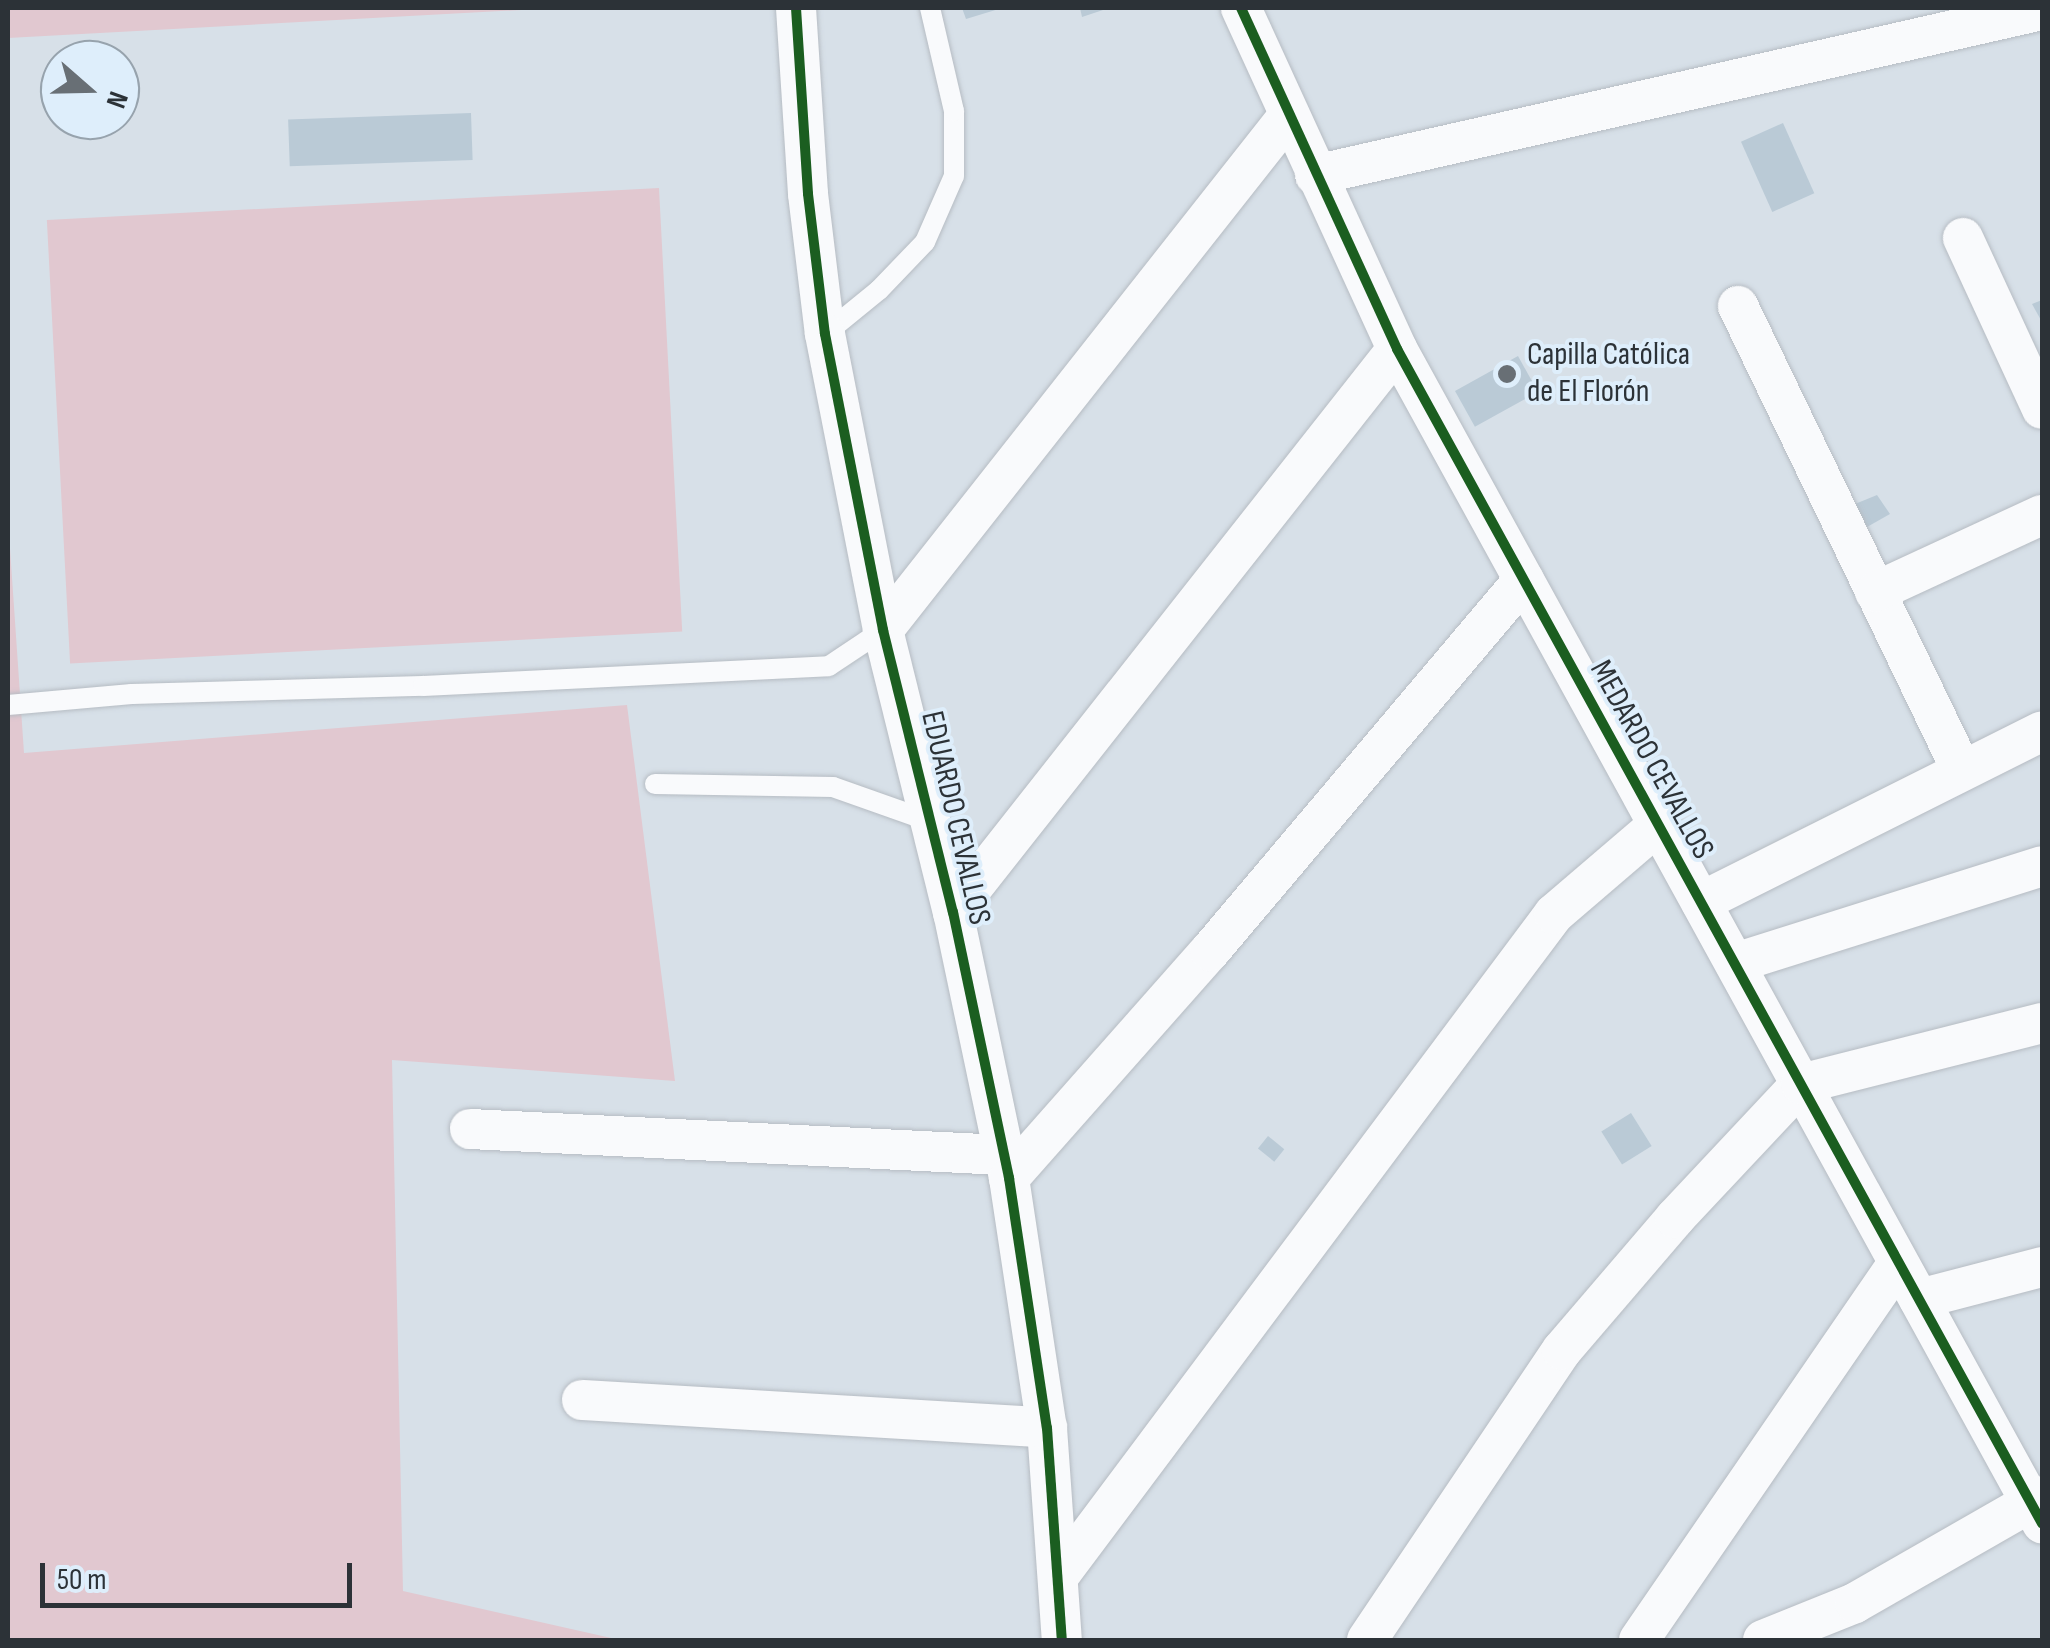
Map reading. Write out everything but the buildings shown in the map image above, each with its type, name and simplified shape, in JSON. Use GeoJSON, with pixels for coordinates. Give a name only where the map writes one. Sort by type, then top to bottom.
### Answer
{"type":"FeatureCollection","features":[{"type":"Feature","properties":{"kind":"street","name":"EDUARDO CEVALLOS"},"geometry":{"type":"LineString","coordinates":[[796,8],[808,194],[825,334],[883,630],[932,822],[1006,1166],[1047,1428],[1062,1640]]}},
{"type":"Feature","properties":{"kind":"street","name":"MEDARDO CEVALLOS"},"geometry":{"type":"LineString","coordinates":[[1242,8],[1397,349],[1897,1264],[2038,1506]]}},
{"type":"Feature","properties":{"kind":"street"},"geometry":{"type":"LineString","coordinates":[[1315,175],[1994,14],[2042,10]]}},
{"type":"Feature","properties":{"kind":"street"},"geometry":{"type":"LineString","coordinates":[[883,630],[1289,116]]}},
{"type":"Feature","properties":{"kind":"street"},"geometry":{"type":"LineString","coordinates":[[1963,238],[2042,409]]}},
{"type":"Feature","properties":{"kind":"street"},"geometry":{"type":"LineString","coordinates":[[1738,306],[1962,771]]}},
{"type":"Feature","properties":{"kind":"street"},"geometry":{"type":"LineString","coordinates":[[952,912],[1397,349]]}},
{"type":"Feature","properties":{"kind":"street"},"geometry":{"type":"LineString","coordinates":[[1875,592],[2042,515]]}},
{"type":"Feature","properties":{"kind":"street"},"geometry":{"type":"LineString","coordinates":[[470,1129],[1006,1166],[1210,951],[1524,580]]}},
{"type":"Feature","properties":{"kind":"street"},"geometry":{"type":"LineString","coordinates":[[1701,902],[2042,731]]}},
{"type":"Feature","properties":{"kind":"street"},"geometry":{"type":"LineString","coordinates":[[1060,1573],[1554,914],[1658,825]]}},
{"type":"Feature","properties":{"kind":"street"},"geometry":{"type":"LineString","coordinates":[[1734,963],[2042,866]]}},
{"type":"Feature","properties":{"kind":"street"},"geometry":{"type":"LineString","coordinates":[[1367,1640],[1562,1350],[1676,1218],[1801,1084],[2042,1023]]}},
{"type":"Feature","properties":{"kind":"street"},"geometry":{"type":"LineString","coordinates":[[1639,1640],[1897,1264]]}},
{"type":"Feature","properties":{"kind":"street"},"geometry":{"type":"LineString","coordinates":[[1920,1300],[2042,1268]]}},
{"type":"Feature","properties":{"kind":"street"},"geometry":{"type":"LineString","coordinates":[[582,1400],[1047,1428]]}},
{"type":"Feature","properties":{"kind":"street"},"geometry":{"type":"LineString","coordinates":[[1763,1640],[1855,1604],[2038,1506]]}},
{"type":"Feature","properties":{"kind":"lane"},"geometry":{"type":"LineString","coordinates":[[825,334],[879,290],[925,242],[954,176],[954,111],[930,8]]}},
{"type":"Feature","properties":{"kind":"lane"},"geometry":{"type":"LineString","coordinates":[[8,705],[151,693],[443,685],[829,666],[883,630]]}},
{"type":"Feature","properties":{"kind":"lane"},"geometry":{"type":"LineString","coordinates":[[655,784],[833,787],[932,822]]}},
{"type":"Feature","properties":{"kind":"shaded area"},"geometry":{"type":"Polygon","coordinates":[[[8,8],[558,8],[8,38],[8,8]]]}},
{"type":"Feature","properties":{"kind":"shaded area"},"geometry":{"type":"Polygon","coordinates":[[[659,188],[682,631],[70,663],[47,220],[659,188]]]}},
{"type":"Feature","properties":{"kind":"shaded area"},"geometry":{"type":"Polygon","coordinates":[[[8,519],[24,753],[627,705],[675,1081],[392,1060],[403,1591],[620,1640],[8,1640],[8,519]]]}},
{"type":"Feature","properties":{"kind":"cycle path"},"geometry":{"type":"LineString","coordinates":[[796,8],[808,194],[825,334],[883,630],[953,912],[1009,1178],[1047,1428],[1062,1640]]}},
{"type":"Feature","properties":{"kind":"cycle path"},"geometry":{"type":"LineString","coordinates":[[1241,8],[1397,349],[2042,1523]]}},
{"type":"Feature","properties":{"kind":"place","name":"Capilla Católica de El Florón"},"geometry":{"type":"Point","coordinates":[1507,374]}}]}
